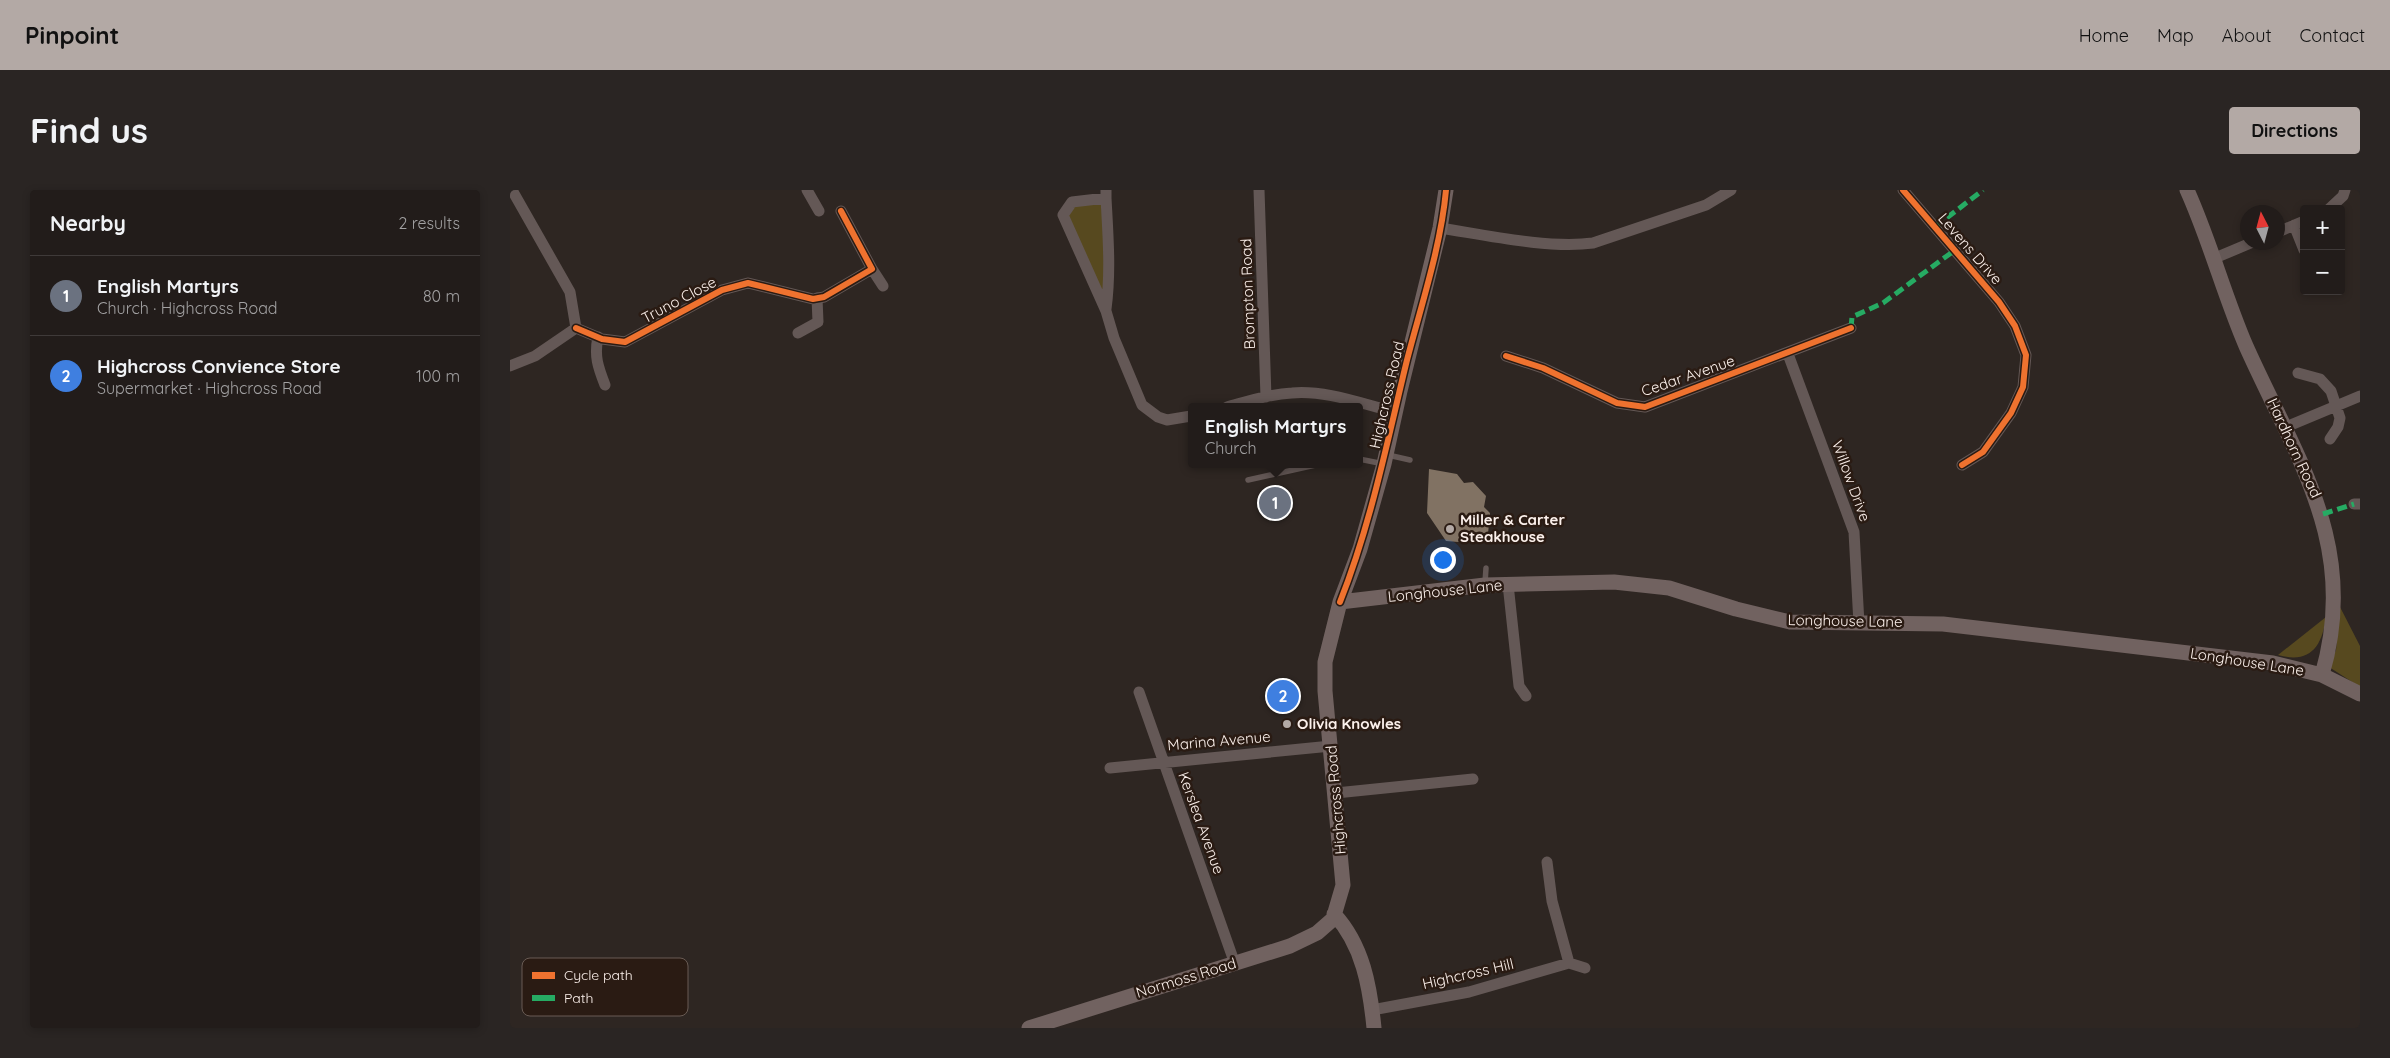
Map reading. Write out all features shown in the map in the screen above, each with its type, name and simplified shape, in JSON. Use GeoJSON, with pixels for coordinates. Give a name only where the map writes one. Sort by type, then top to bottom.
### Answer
{"type":"FeatureCollection","features":[{"type":"Feature","properties":{"kind":"main road","name":"Highcross Road"},"geometry":{"type":"LineString","coordinates":[[1334,914],[1343,885],[1336,793],[1325,691],[1325,662],[1340,602],[1360,549],[1385,459],[1440,228],[1446,190]]}},
{"type":"Feature","properties":{"kind":"main road","name":"Hardhorn Road"},"geometry":{"type":"LineString","coordinates":[[2187,190],[2215,258],[2246,346],[2314,487],[2324,514],[2335,570],[2336,596],[2334,636],[2322,675]]}},
{"type":"Feature","properties":{"kind":"main road","name":"Longhouse Lane"},"geometry":{"type":"LineString","coordinates":[[1340,602],[1485,585],[1583,582],[1639,584],[1668,588],[1736,609],[1790,622],[1859,624],[1913,622],[1982,628],[2244,659],[2294,667],[2322,675]]}},
{"type":"Feature","properties":{"kind":"main road"},"geometry":{"type":"LineString","coordinates":[[2322,675],[2360,694]]}},
{"type":"Feature","properties":{"kind":"main road"},"geometry":{"type":"LineString","coordinates":[[1334,914],[1347,927],[1357,947],[1372,1010],[1374,1028]]}},
{"type":"Feature","properties":{"kind":"main road","name":"Normoss Road"},"geometry":{"type":"LineString","coordinates":[[1029,1028],[1236,964],[1306,939],[1326,925],[1334,914]]}},
{"type":"Feature","properties":{"kind":"street"},"geometry":{"type":"LineString","coordinates":[[510,366],[535,356],[576,328],[570,292],[512,190]]}},
{"type":"Feature","properties":{"kind":"street"},"geometry":{"type":"LineString","coordinates":[[807,190],[819,212]]}},
{"type":"Feature","properties":{"kind":"street","name":"Brompton Road"},"geometry":{"type":"LineString","coordinates":[[1259,190],[1266,397]]}},
{"type":"Feature","properties":{"kind":"street"},"geometry":{"type":"LineString","coordinates":[[1440,228],[1517,240],[1592,243],[1706,205],[1731,190]]}},
{"type":"Feature","properties":{"kind":"street","name":"Levens Drive"},"geometry":{"type":"LineString","coordinates":[[1903,190],[1999,302],[2015,326],[2026,356],[2023,387],[2019,398],[1983,452],[1962,465]]}},
{"type":"Feature","properties":{"kind":"street"},"geometry":{"type":"LineString","coordinates":[[2333,205],[2345,190]]}},
{"type":"Feature","properties":{"kind":"street"},"geometry":{"type":"LineString","coordinates":[[1106,311],[1109,286],[1106,194],[1072,202],[1063,215],[1106,311],[1114,338],[1142,405],[1158,417],[1167,420],[1188,416]]}},
{"type":"Feature","properties":{"kind":"street"},"geometry":{"type":"LineString","coordinates":[[841,211],[882,286]]}},
{"type":"Feature","properties":{"kind":"street"},"geometry":{"type":"LineString","coordinates":[[2285,229],[2299,223]]}},
{"type":"Feature","properties":{"kind":"street"},"geometry":{"type":"LineString","coordinates":[[2215,258],[2240,247]]}},
{"type":"Feature","properties":{"kind":"street"},"geometry":{"type":"LineString","coordinates":[[798,333],[818,322],[816,298],[824,297],[872,269]]}},
{"type":"Feature","properties":{"kind":"street","name":"Truno Close"},"geometry":{"type":"LineString","coordinates":[[576,328],[598,337],[625,342],[722,290],[737,285],[761,285],[803,298],[816,298]]}},
{"type":"Feature","properties":{"kind":"street","name":"Cedar Avenue"},"geometry":{"type":"LineString","coordinates":[[1506,356],[1543,368],[1617,403],[1637,407],[1645,406],[1788,354],[1851,328]]}},
{"type":"Feature","properties":{"kind":"street"},"geometry":{"type":"LineString","coordinates":[[598,337],[595,351],[596,363],[605,385]]}},
{"type":"Feature","properties":{"kind":"street","name":"Willow Drive"},"geometry":{"type":"LineString","coordinates":[[1788,354],[1854,532],[1859,624]]}},
{"type":"Feature","properties":{"kind":"street"},"geometry":{"type":"LineString","coordinates":[[2298,373],[2320,380],[2326,384],[2340,418],[2338,427],[2330,439]]}},
{"type":"Feature","properties":{"kind":"street"},"geometry":{"type":"LineString","coordinates":[[1243,403],[1294,392],[1317,394],[1356,403]]}},
{"type":"Feature","properties":{"kind":"street"},"geometry":{"type":"LineString","coordinates":[[2286,427],[2360,396]]}},
{"type":"Feature","properties":{"kind":"street"},"geometry":{"type":"LineString","coordinates":[[1363,405],[1395,412]]}},
{"type":"Feature","properties":{"kind":"street"},"geometry":{"type":"LineString","coordinates":[[1508,584],[1519,686],[1526,696]]}},
{"type":"Feature","properties":{"kind":"street","name":"Kerslea Avenue"},"geometry":{"type":"LineString","coordinates":[[1139,692],[1236,964]]}},
{"type":"Feature","properties":{"kind":"street","name":"Marina Avenue"},"geometry":{"type":"LineString","coordinates":[[1110,768],[1163,761],[1331,746]]}},
{"type":"Feature","properties":{"kind":"street"},"geometry":{"type":"LineString","coordinates":[[1336,793],[1473,779]]}},
{"type":"Feature","properties":{"kind":"street"},"geometry":{"type":"LineString","coordinates":[[1547,862],[1552,901],[1569,963],[1585,968]]}},
{"type":"Feature","properties":{"kind":"street","name":"Highcross Hill"},"geometry":{"type":"LineString","coordinates":[[1372,1010],[1469,992],[1569,963]]}},
{"type":"Feature","properties":{"kind":"lane"},"geometry":{"type":"LineString","coordinates":[[1363,458],[1410,460]]}},
{"type":"Feature","properties":{"kind":"lane"},"geometry":{"type":"LineString","coordinates":[[1248,480],[1302,468]]}},
{"type":"Feature","properties":{"kind":"lane"},"geometry":{"type":"LineString","coordinates":[[1485,585],[1486,568]]}},
{"type":"Feature","properties":{"kind":"shaded area"},"geometry":{"type":"Polygon","coordinates":[[[1106,198],[1106,311],[1065,209],[1106,198]]]}},
{"type":"Feature","properties":{"kind":"shaded area"},"geometry":{"type":"Polygon","coordinates":[[[2340,607],[2360,646],[2360,687],[2329,667],[2336,650],[2340,607]]]}},
{"type":"Feature","properties":{"kind":"shaded area"},"geometry":{"type":"Polygon","coordinates":[[[2326,617],[2321,637],[2312,651],[2298,657],[2278,655],[2326,617]]]}},
{"type":"Feature","properties":{"kind":"building"},"geometry":{"type":"Polygon","coordinates":[[[1429,469],[1457,474],[1464,483],[1473,482],[1486,496],[1484,507],[1490,513],[1488,534],[1471,532],[1471,543],[1446,541],[1427,513],[1429,469]]]}},
{"type":"Feature","properties":{"kind":"marked path"},"geometry":{"type":"LineString","coordinates":[[1935,227],[1983,190]]}},
{"type":"Feature","properties":{"kind":"marked path"},"geometry":{"type":"LineString","coordinates":[[1851,328],[1852,317],[1883,303],[1955,250]]}},
{"type":"Feature","properties":{"kind":"marked path"},"geometry":{"type":"LineString","coordinates":[[2323,514],[2354,504]]}},
{"type":"Feature","properties":{"kind":"cycle path"},"geometry":{"type":"LineString","coordinates":[[1340,602],[1361,543],[1378,482],[1440,233],[1446,190]]}},
{"type":"Feature","properties":{"kind":"cycle path"},"geometry":{"type":"LineString","coordinates":[[1903,190],[1999,302],[2015,326],[2026,355],[2023,387],[2011,413],[1983,452],[1962,465]]}},
{"type":"Feature","properties":{"kind":"cycle path"},"geometry":{"type":"LineString","coordinates":[[576,328],[602,339],[625,342],[722,290],[748,283],[813,299],[824,297],[872,269],[841,211]]}},
{"type":"Feature","properties":{"kind":"cycle path"},"geometry":{"type":"LineString","coordinates":[[1506,356],[1543,368],[1617,403],[1645,407],[1851,328]]}},
{"type":"Feature","properties":{"kind":"place","name":"English Martyrs"},"geometry":{"type":"Point","coordinates":[1275,503]}},
{"type":"Feature","properties":{"kind":"place","name":"Miller & Carter Steakhouse"},"geometry":{"type":"Point","coordinates":[1450,529]}},
{"type":"Feature","properties":{"kind":"place","name":"Highcross Convience Store"},"geometry":{"type":"Point","coordinates":[1283,696]}},
{"type":"Feature","properties":{"kind":"place","name":"Olivia Knowles"},"geometry":{"type":"Point","coordinates":[1287,724]}}]}
